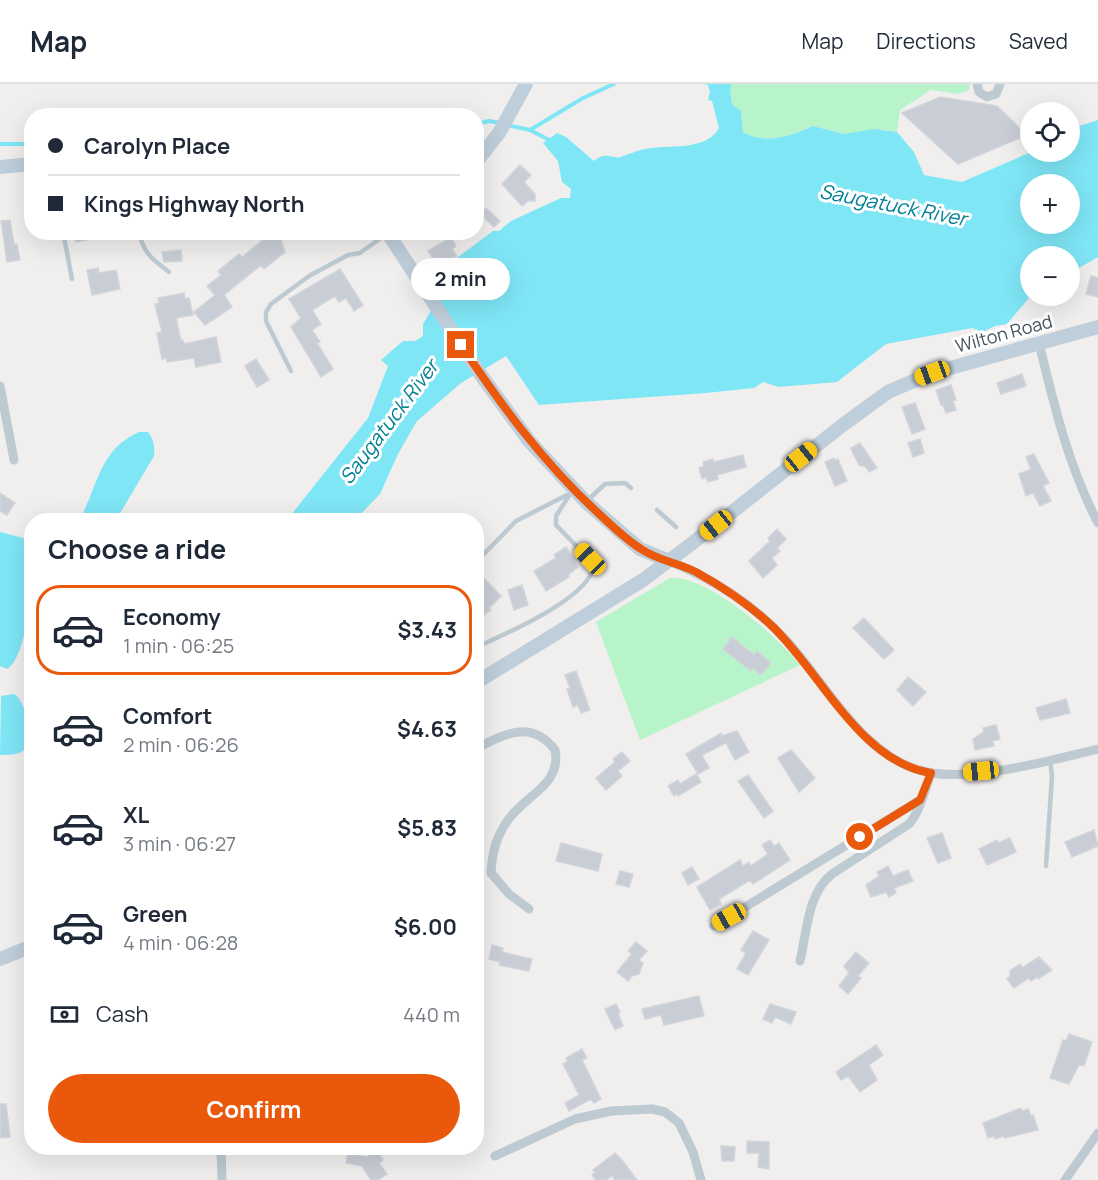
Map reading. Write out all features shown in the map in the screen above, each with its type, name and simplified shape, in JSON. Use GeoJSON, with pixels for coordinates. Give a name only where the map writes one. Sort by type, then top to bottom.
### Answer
{"type":"FeatureCollection","features":[{"type":"Feature","properties":{"kind":"main road"},"geometry":{"type":"LineString","coordinates":[[484,153],[496,138],[526,84]]}},
{"type":"Feature","properties":{"kind":"main road"},"geometry":{"type":"LineString","coordinates":[[0,167],[24,166]]}},
{"type":"Feature","properties":{"kind":"main road"},"geometry":{"type":"LineString","coordinates":[[393,240],[483,378],[570,492],[586,502],[640,549],[669,561]]}},
{"type":"Feature","properties":{"kind":"main road","name":"Wilton Road"},"geometry":{"type":"LineString","coordinates":[[484,678],[629,589],[669,561],[888,392],[932,373],[1098,327]]}},
{"type":"Feature","properties":{"kind":"main road"},"geometry":{"type":"LineString","coordinates":[[0,959],[24,949]]}},
{"type":"Feature","properties":{"kind":"street"},"geometry":{"type":"LineString","coordinates":[[977,84],[979,92],[987,97],[996,94],[1000,84]]}},
{"type":"Feature","properties":{"kind":"street"},"geometry":{"type":"LineString","coordinates":[[1039,343],[1062,437],[1079,484],[1098,523]]}},
{"type":"Feature","properties":{"kind":"street"},"geometry":{"type":"LineString","coordinates":[[0,386],[14,460]]}},
{"type":"Feature","properties":{"kind":"street"},"geometry":{"type":"LineString","coordinates":[[669,561],[695,572],[754,610],[795,651],[837,705],[874,743],[902,763],[931,773],[975,772],[1050,760],[1098,749]]}},
{"type":"Feature","properties":{"kind":"street"},"geometry":{"type":"LineString","coordinates":[[484,745],[519,731],[543,738],[555,750],[556,768],[551,778],[544,787],[516,810],[492,850],[491,873],[509,894],[529,909]]}},
{"type":"Feature","properties":{"kind":"street"},"geometry":{"type":"LineString","coordinates":[[800,961],[814,900],[823,882],[831,874],[909,824],[916,817],[931,773]]}},
{"type":"Feature","properties":{"kind":"street"},"geometry":{"type":"LineString","coordinates":[[714,926],[920,800]]}},
{"type":"Feature","properties":{"kind":"street"},"geometry":{"type":"LineString","coordinates":[[495,1156],[575,1119],[611,1111],[652,1109],[665,1112],[679,1123],[693,1152],[701,1180]]}},
{"type":"Feature","properties":{"kind":"street"},"geometry":{"type":"LineString","coordinates":[[1065,1180],[1098,1133]]}},
{"type":"Feature","properties":{"kind":"street"},"geometry":{"type":"LineString","coordinates":[[221,1155],[222,1180]]}},
{"type":"Feature","properties":{"kind":"lane"},"geometry":{"type":"LineString","coordinates":[[65,240],[72,279]]}},
{"type":"Feature","properties":{"kind":"lane"},"geometry":{"type":"LineString","coordinates":[[141,240],[151,259],[169,272]]}},
{"type":"Feature","properties":{"kind":"lane"},"geometry":{"type":"LineString","coordinates":[[291,371],[266,321],[266,312],[271,304],[309,276],[348,255],[360,253],[378,240]]}},
{"type":"Feature","properties":{"kind":"lane"},"geometry":{"type":"LineString","coordinates":[[586,502],[605,484],[625,483],[631,488]]}},
{"type":"Feature","properties":{"kind":"lane"},"geometry":{"type":"LineString","coordinates":[[484,554],[516,521],[570,492]]}},
{"type":"Feature","properties":{"kind":"lane"},"geometry":{"type":"LineString","coordinates":[[484,643],[576,593],[591,575],[594,566],[590,559],[556,525],[556,516],[570,492]]}},
{"type":"Feature","properties":{"kind":"lane"},"geometry":{"type":"LineString","coordinates":[[657,510],[675,526]]}},
{"type":"Feature","properties":{"kind":"lane"},"geometry":{"type":"LineString","coordinates":[[1046,866],[1052,776],[1050,760]]}},
{"type":"Feature","properties":{"kind":"green space"},"geometry":{"type":"Polygon","coordinates":[[[732,84],[970,84],[969,90],[959,94],[931,90],[900,110],[897,132],[874,129],[845,134],[813,126],[787,136],[760,138],[743,132],[741,111],[732,104],[730,88],[732,84]]]}},
{"type":"Feature","properties":{"kind":"green space"},"geometry":{"type":"Polygon","coordinates":[[[670,578],[685,579],[703,586],[741,610],[776,639],[800,665],[640,740],[596,622],[670,578]]]}},
{"type":"Feature","properties":{"kind":"water","name":"Saugatuck River"},"geometry":{"type":"Polygon","coordinates":[[[703,84],[732,84],[730,88],[732,104],[741,111],[743,132],[760,138],[778,138],[813,126],[844,134],[874,129],[897,132],[914,152],[924,175],[962,182],[1020,157],[1020,162],[1080,162],[1080,126],[1098,120],[1098,257],[1080,267],[1080,246],[1020,246],[1020,306],[1022,306],[1007,324],[995,326],[983,332],[972,328],[886,344],[837,382],[779,387],[763,382],[754,388],[706,393],[539,405],[506,356],[461,383],[417,421],[398,454],[380,494],[362,513],[293,513],[368,418],[388,366],[381,360],[403,341],[415,341],[423,336],[423,324],[446,286],[446,266],[484,240],[493,231],[499,231],[511,221],[561,198],[570,198],[571,189],[562,182],[558,161],[543,143],[557,133],[566,137],[594,161],[602,156],[618,158],[645,149],[696,144],[713,136],[719,128],[712,101],[708,100],[710,92],[708,85],[703,84]]]}},
{"type":"Feature","properties":{"kind":"water"},"geometry":{"type":"Polygon","coordinates":[[[139,432],[148,432],[154,443],[154,456],[120,513],[83,513],[108,457],[129,437],[139,432]]]}},
{"type":"Feature","properties":{"kind":"water"},"geometry":{"type":"Polygon","coordinates":[[[0,532],[24,538],[24,636],[19,653],[11,665],[7,669],[0,666],[0,532]]]}},
{"type":"Feature","properties":{"kind":"water"},"geometry":{"type":"Polygon","coordinates":[[[14,694],[24,709],[24,750],[15,754],[0,755],[1,696],[14,694]]]}},
{"type":"Feature","properties":{"kind":"building"},"geometry":{"type":"Polygon","coordinates":[[[940,97],[997,106],[1020,128],[1020,138],[958,164],[902,113],[940,97]]]}},
{"type":"Feature","properties":{"kind":"building"},"geometry":{"type":"Polygon","coordinates":[[[520,165],[531,175],[524,182],[535,194],[535,201],[528,201],[522,206],[502,184],[520,165]]]}},
{"type":"Feature","properties":{"kind":"building"},"geometry":{"type":"Polygon","coordinates":[[[486,208],[500,221],[494,227],[484,218],[486,208]]]}},
{"type":"Feature","properties":{"kind":"building"},"geometry":{"type":"Polygon","coordinates":[[[10,220],[14,244],[17,244],[20,260],[7,262],[1,221],[10,220]]]}},
{"type":"Feature","properties":{"kind":"building"},"geometry":{"type":"Polygon","coordinates":[[[263,240],[282,240],[285,252],[264,269],[261,265],[224,295],[232,307],[205,325],[194,312],[215,295],[207,286],[221,275],[218,271],[239,254],[242,257],[263,240]]]}},
{"type":"Feature","properties":{"kind":"building"},"geometry":{"type":"Polygon","coordinates":[[[446,240],[453,240],[456,246],[452,249],[457,256],[437,265],[428,251],[446,240]]]}},
{"type":"Feature","properties":{"kind":"building"},"geometry":{"type":"Polygon","coordinates":[[[181,250],[182,261],[164,262],[162,252],[181,250]]]}},
{"type":"Feature","properties":{"kind":"building"},"geometry":{"type":"Polygon","coordinates":[[[98,268],[99,273],[116,270],[120,289],[92,295],[87,270],[98,268]]]}},
{"type":"Feature","properties":{"kind":"building"},"geometry":{"type":"Polygon","coordinates":[[[340,269],[363,305],[354,311],[346,298],[339,302],[335,296],[312,310],[321,324],[312,330],[333,369],[321,377],[291,327],[301,318],[289,299],[340,269]]]}},
{"type":"Feature","properties":{"kind":"building"},"geometry":{"type":"Polygon","coordinates":[[[1091,276],[1098,278],[1098,297],[1086,294],[1091,276]]]}},
{"type":"Feature","properties":{"kind":"building"},"geometry":{"type":"Polygon","coordinates":[[[184,293],[185,299],[189,298],[193,315],[176,318],[181,341],[183,340],[184,344],[216,337],[221,362],[196,367],[194,358],[167,362],[167,358],[162,359],[157,333],[162,332],[155,304],[159,304],[158,298],[184,293]]]}},
{"type":"Feature","properties":{"kind":"building"},"geometry":{"type":"Polygon","coordinates":[[[256,359],[269,380],[257,387],[245,366],[256,359]]]}},
{"type":"Feature","properties":{"kind":"building"},"geometry":{"type":"Polygon","coordinates":[[[1022,374],[1026,386],[1001,394],[997,383],[1022,374]]]}},
{"type":"Feature","properties":{"kind":"building"},"geometry":{"type":"Polygon","coordinates":[[[951,385],[956,400],[953,401],[956,410],[946,413],[936,390],[951,385]]]}},
{"type":"Feature","properties":{"kind":"building"},"geometry":{"type":"Polygon","coordinates":[[[915,403],[925,429],[912,434],[902,407],[915,403]]]}},
{"type":"Feature","properties":{"kind":"building"},"geometry":{"type":"Polygon","coordinates":[[[920,439],[924,453],[913,457],[908,443],[920,439]]]}},
{"type":"Feature","properties":{"kind":"building"},"geometry":{"type":"Polygon","coordinates":[[[860,443],[877,468],[869,472],[866,467],[859,465],[851,448],[860,443]]]}},
{"type":"Feature","properties":{"kind":"building"},"geometry":{"type":"Polygon","coordinates":[[[1034,454],[1049,483],[1043,486],[1051,501],[1040,506],[1033,493],[1026,496],[1019,474],[1031,469],[1026,457],[1034,454]]]}},
{"type":"Feature","properties":{"kind":"building"},"geometry":{"type":"Polygon","coordinates":[[[743,455],[746,467],[717,475],[718,479],[708,482],[706,477],[702,479],[699,468],[704,466],[703,462],[713,459],[714,462],[743,455]]]}},
{"type":"Feature","properties":{"kind":"building"},"geometry":{"type":"Polygon","coordinates":[[[834,458],[838,459],[847,481],[835,486],[825,462],[834,458]]]}},
{"type":"Feature","properties":{"kind":"building"},"geometry":{"type":"Polygon","coordinates":[[[0,493],[15,503],[7,515],[0,511],[0,493]]]}},
{"type":"Feature","properties":{"kind":"building"},"geometry":{"type":"Polygon","coordinates":[[[777,529],[786,539],[777,548],[780,551],[772,558],[777,565],[763,578],[749,561],[770,541],[768,538],[777,529]]]}},
{"type":"Feature","properties":{"kind":"building"},"geometry":{"type":"Polygon","coordinates":[[[566,547],[578,567],[568,575],[569,577],[546,591],[534,571],[556,558],[554,555],[566,547]]]}},
{"type":"Feature","properties":{"kind":"building"},"geometry":{"type":"Polygon","coordinates":[[[484,580],[501,596],[489,608],[491,610],[484,615],[484,580]]]}},
{"type":"Feature","properties":{"kind":"building"},"geometry":{"type":"Polygon","coordinates":[[[522,585],[528,605],[514,610],[508,590],[522,585]]]}},
{"type":"Feature","properties":{"kind":"building"},"geometry":{"type":"Polygon","coordinates":[[[864,618],[894,650],[884,659],[853,628],[864,618]]]}},
{"type":"Feature","properties":{"kind":"building"},"geometry":{"type":"Polygon","coordinates":[[[732,637],[754,655],[757,651],[771,663],[761,675],[753,668],[751,671],[723,649],[732,637]]]}},
{"type":"Feature","properties":{"kind":"building"},"geometry":{"type":"Polygon","coordinates":[[[576,671],[590,710],[581,713],[578,705],[573,707],[565,675],[576,671]]]}},
{"type":"Feature","properties":{"kind":"building"},"geometry":{"type":"Polygon","coordinates":[[[908,677],[926,692],[913,706],[897,690],[908,677]]]}},
{"type":"Feature","properties":{"kind":"building"},"geometry":{"type":"Polygon","coordinates":[[[1066,699],[1070,713],[1040,720],[1036,708],[1066,699]]]}},
{"type":"Feature","properties":{"kind":"building"},"geometry":{"type":"Polygon","coordinates":[[[996,725],[1000,739],[992,741],[994,746],[975,750],[973,739],[984,732],[983,728],[996,725]]]}},
{"type":"Feature","properties":{"kind":"building"},"geometry":{"type":"Polygon","coordinates":[[[737,731],[749,752],[735,760],[725,741],[726,743],[702,755],[709,768],[698,774],[686,754],[721,733],[722,736],[737,731]]]}},
{"type":"Feature","properties":{"kind":"building"},"geometry":{"type":"Polygon","coordinates":[[[791,750],[815,778],[799,792],[778,758],[791,750]]]}},
{"type":"Feature","properties":{"kind":"building"},"geometry":{"type":"Polygon","coordinates":[[[622,752],[630,761],[618,771],[622,776],[606,790],[596,778],[615,762],[613,759],[622,752]]]}},
{"type":"Feature","properties":{"kind":"building"},"geometry":{"type":"Polygon","coordinates":[[[696,774],[701,782],[678,796],[677,794],[674,796],[668,786],[678,780],[680,784],[696,774]]]}},
{"type":"Feature","properties":{"kind":"building"},"geometry":{"type":"Polygon","coordinates":[[[748,775],[773,811],[764,818],[738,781],[748,775]]]}},
{"type":"Feature","properties":{"kind":"building"},"geometry":{"type":"Polygon","coordinates":[[[1094,830],[1098,846],[1072,857],[1065,842],[1094,830]]]}},
{"type":"Feature","properties":{"kind":"building"},"geometry":{"type":"Polygon","coordinates":[[[942,833],[951,858],[938,863],[927,838],[942,833]]]}},
{"type":"Feature","properties":{"kind":"building"},"geometry":{"type":"Polygon","coordinates":[[[1010,838],[1016,852],[987,865],[979,849],[997,840],[998,843],[1010,838]]]}},
{"type":"Feature","properties":{"kind":"building"},"geometry":{"type":"Polygon","coordinates":[[[770,840],[774,846],[779,843],[790,860],[753,884],[750,880],[719,899],[721,904],[710,910],[697,887],[740,860],[743,866],[749,862],[751,866],[768,854],[762,845],[770,840]]]}},
{"type":"Feature","properties":{"kind":"building"},"geometry":{"type":"Polygon","coordinates":[[[561,843],[602,854],[598,871],[556,861],[561,843]]]}},
{"type":"Feature","properties":{"kind":"building"},"geometry":{"type":"Polygon","coordinates":[[[888,866],[893,876],[908,870],[913,881],[894,888],[896,893],[889,897],[886,892],[871,897],[866,885],[879,876],[877,872],[888,866]]]}},
{"type":"Feature","properties":{"kind":"building"},"geometry":{"type":"Polygon","coordinates":[[[692,867],[699,879],[688,885],[682,873],[692,867]]]}},
{"type":"Feature","properties":{"kind":"building"},"geometry":{"type":"Polygon","coordinates":[[[620,871],[633,874],[629,887],[616,884],[620,871]]]}},
{"type":"Feature","properties":{"kind":"building"},"geometry":{"type":"Polygon","coordinates":[[[753,931],[769,940],[748,975],[737,969],[746,953],[741,950],[753,931]]]}},
{"type":"Feature","properties":{"kind":"building"},"geometry":{"type":"Polygon","coordinates":[[[636,942],[647,951],[639,960],[643,963],[639,974],[632,976],[628,981],[617,972],[632,954],[628,951],[636,942]]]}},
{"type":"Feature","properties":{"kind":"building"},"geometry":{"type":"Polygon","coordinates":[[[492,945],[503,948],[502,952],[532,959],[529,971],[499,965],[500,962],[489,959],[492,945]]]}},
{"type":"Feature","properties":{"kind":"building"},"geometry":{"type":"Polygon","coordinates":[[[856,952],[869,963],[858,976],[861,978],[848,994],[839,986],[849,973],[844,966],[856,952]]]}},
{"type":"Feature","properties":{"kind":"building"},"geometry":{"type":"Polygon","coordinates":[[[1039,957],[1052,970],[1038,979],[1037,977],[1031,981],[1029,978],[1014,988],[1007,979],[1010,971],[1020,964],[1022,968],[1039,957]]]}},
{"type":"Feature","properties":{"kind":"building"},"geometry":{"type":"Polygon","coordinates":[[[699,996],[704,1016],[664,1025],[661,1015],[645,1019],[642,1009],[699,996]]]}},
{"type":"Feature","properties":{"kind":"building"},"geometry":{"type":"Polygon","coordinates":[[[616,1004],[623,1026],[615,1030],[605,1009],[616,1004]]]}},
{"type":"Feature","properties":{"kind":"building"},"geometry":{"type":"Polygon","coordinates":[[[770,1004],[796,1012],[791,1024],[775,1017],[772,1023],[763,1019],[770,1004]]]}},
{"type":"Feature","properties":{"kind":"building"},"geometry":{"type":"Polygon","coordinates":[[[1069,1034],[1092,1042],[1084,1066],[1079,1065],[1069,1084],[1050,1078],[1063,1040],[1066,1041],[1069,1034]]]}},
{"type":"Feature","properties":{"kind":"building"},"geometry":{"type":"Polygon","coordinates":[[[876,1045],[883,1055],[869,1065],[877,1080],[860,1092],[848,1076],[841,1080],[836,1072],[876,1045]]]}},
{"type":"Feature","properties":{"kind":"building"},"geometry":{"type":"Polygon","coordinates":[[[582,1049],[587,1058],[582,1060],[601,1099],[594,1103],[591,1099],[569,1111],[565,1103],[579,1095],[563,1064],[568,1061],[566,1058],[582,1049]]]}},
{"type":"Feature","properties":{"kind":"building"},"geometry":{"type":"Polygon","coordinates":[[[0,1104],[6,1104],[10,1137],[0,1138],[0,1104]]]}},
{"type":"Feature","properties":{"kind":"building"},"geometry":{"type":"Polygon","coordinates":[[[1021,1108],[1022,1111],[1028,1109],[1031,1116],[1033,1115],[1038,1130],[1005,1138],[1004,1136],[995,1139],[994,1136],[988,1138],[983,1123],[1021,1108]]]}},
{"type":"Feature","properties":{"kind":"building"},"geometry":{"type":"Polygon","coordinates":[[[747,1141],[769,1142],[769,1169],[758,1167],[759,1153],[747,1153],[747,1141]]]}},
{"type":"Feature","properties":{"kind":"building"},"geometry":{"type":"Polygon","coordinates":[[[721,1146],[735,1147],[734,1161],[722,1161],[721,1146]]]}},
{"type":"Feature","properties":{"kind":"building"},"geometry":{"type":"Polygon","coordinates":[[[615,1153],[637,1180],[615,1180],[612,1176],[606,1180],[596,1180],[592,1175],[595,1172],[593,1170],[615,1153]]]}},
{"type":"Feature","properties":{"kind":"building"},"geometry":{"type":"Polygon","coordinates":[[[348,1155],[367,1157],[380,1155],[383,1160],[379,1163],[387,1174],[378,1180],[371,1180],[362,1166],[346,1163],[348,1155]]]}},
{"type":"Feature","properties":{"kind":"waterway"},"geometry":{"type":"LineString","coordinates":[[507,125],[530,130],[583,98],[614,84]]}},
{"type":"Feature","properties":{"kind":"waterway"},"geometry":{"type":"LineString","coordinates":[[484,122],[500,123]]}},
{"type":"Feature","properties":{"kind":"waterway"},"geometry":{"type":"LineString","coordinates":[[530,130],[553,142]]}},
{"type":"Feature","properties":{"kind":"waterway"},"geometry":{"type":"LineString","coordinates":[[0,144],[24,144]]}},
{"type":"Feature","properties":{"kind":"route"},"geometry":{"type":"LineString","coordinates":[[461,345],[515,423],[540,454],[586,502],[640,549],[695,572],[754,610],[795,651],[837,705],[874,743],[902,763],[931,773],[920,800],[911,803],[894,817],[860,837]]}}]}
